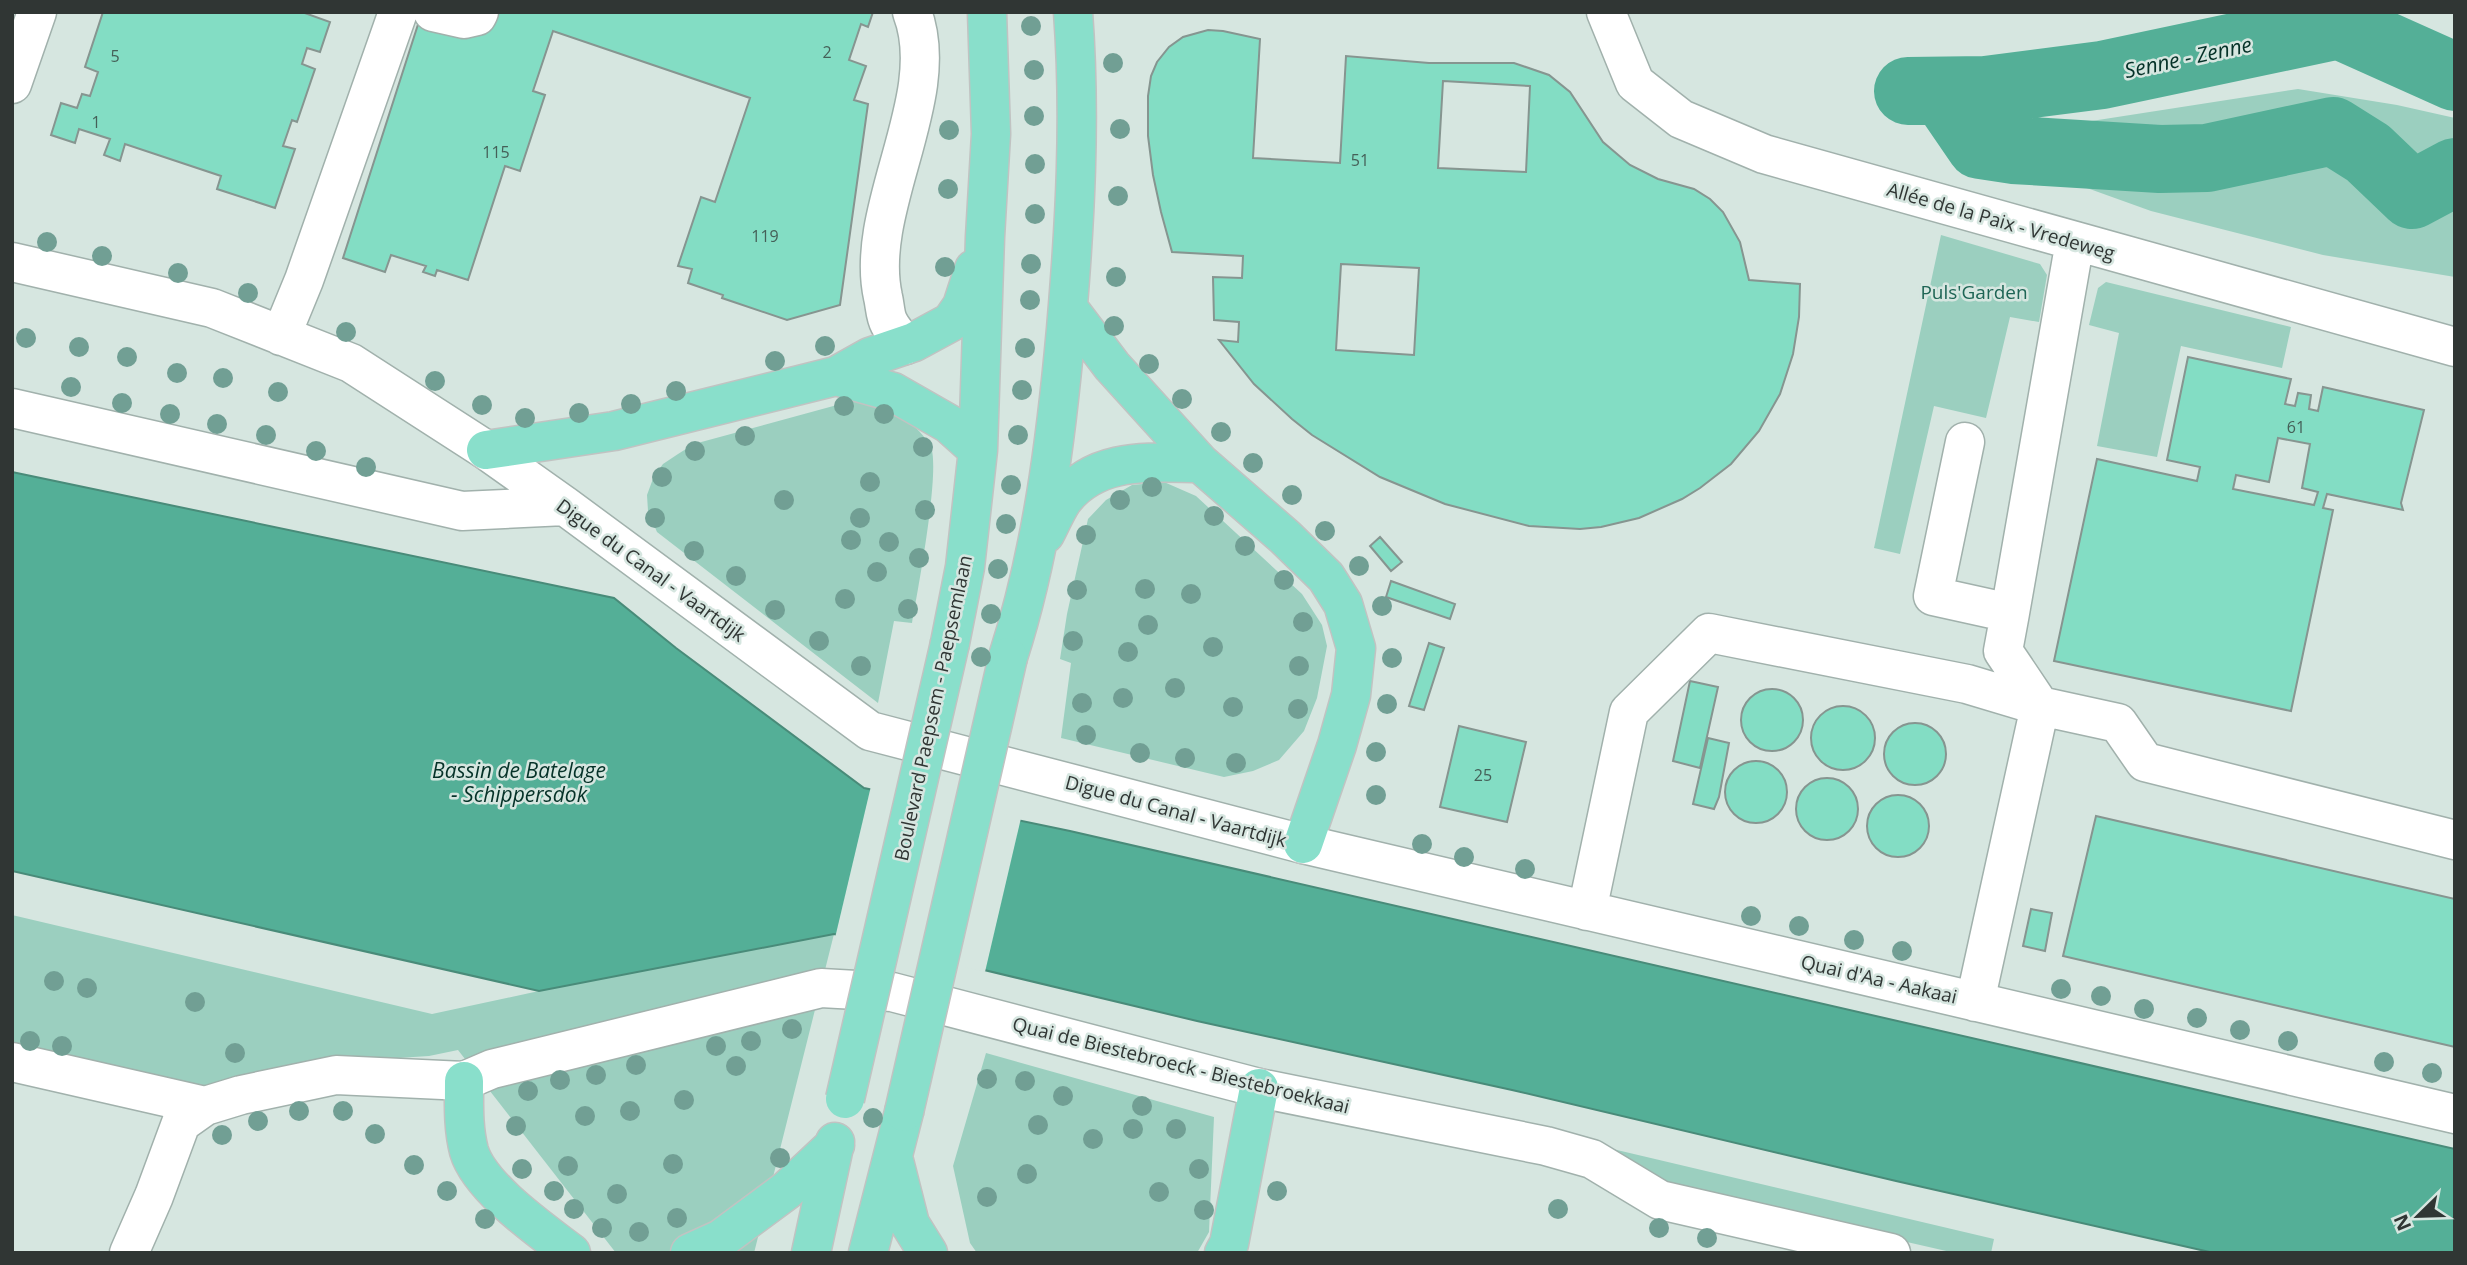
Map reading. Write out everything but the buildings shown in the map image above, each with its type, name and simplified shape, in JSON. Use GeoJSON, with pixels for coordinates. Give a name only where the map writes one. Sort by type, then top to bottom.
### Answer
{"type":"FeatureCollection","features":[{"type":"Feature","properties":{"kind":"main road","name":"Boulevard Paepsem - Paepsemlaan"},"geometry":{"type":"LineString","coordinates":[[811,1253],[965,567],[978,450],[991,134],[987,12]]}},
{"type":"Feature","properties":{"kind":"main road"},"geometry":{"type":"LineString","coordinates":[[868,1253],[904,1112],[1035,551],[1057,426],[1072,260],[1077,116],[1073,12]]}},
{"type":"Feature","properties":{"kind":"main road"},"geometry":{"type":"LineString","coordinates":[[486,450],[614,430],[836,376],[951,322],[962,306],[985,237]]}},
{"type":"Feature","properties":{"kind":"main road"},"geometry":{"type":"LineString","coordinates":[[1068,308],[1112,366],[1200,463],[1285,537],[1326,577],[1343,604],[1356,648],[1348,708],[1303,844]]}},
{"type":"Feature","properties":{"kind":"main road"},"geometry":{"type":"LineString","coordinates":[[836,376],[893,392],[949,424],[978,450]]}},
{"type":"Feature","properties":{"kind":"main road"},"geometry":{"type":"LineString","coordinates":[[1035,551],[1064,499],[1095,472],[1136,462],[1200,463]]}},
{"type":"Feature","properties":{"kind":"main road"},"geometry":{"type":"LineString","coordinates":[[464,1081],[463,1115],[470,1153],[491,1186],[571,1253]]}},
{"type":"Feature","properties":{"kind":"main road"},"geometry":{"type":"LineString","coordinates":[[1224,1253],[1259,1088]]}},
{"type":"Feature","properties":{"kind":"main road"},"geometry":{"type":"LineString","coordinates":[[690,1253],[721,1240],[787,1190],[835,1145]]}},
{"type":"Feature","properties":{"kind":"main road"},"geometry":{"type":"LineString","coordinates":[[893,1156],[910,1224],[928,1253]]}},
{"type":"Feature","properties":{"kind":"street"},"geometry":{"type":"LineString","coordinates":[[12,84],[37,12]]}},
{"type":"Feature","properties":{"kind":"street"},"geometry":{"type":"LineString","coordinates":[[281,336],[304,280],[398,12]]}},
{"type":"Feature","properties":{"kind":"street"},"geometry":{"type":"LineString","coordinates":[[433,12],[464,19],[477,16],[479,12]]}},
{"type":"Feature","properties":{"kind":"street"},"geometry":{"type":"LineString","coordinates":[[905,345],[888,322],[880,285],[882,235],[917,85],[918,43],[912,12]]}},
{"type":"Feature","properties":{"kind":"street","name":"Allée de la Paix - Vredeweg"},"geometry":{"type":"LineString","coordinates":[[1606,12],[1635,83],[1681,119],[1764,154],[2455,347]]}},
{"type":"Feature","properties":{"kind":"street"},"geometry":{"type":"LineString","coordinates":[[1975,1002],[2040,706],[2003,650],[2075,241]]}},
{"type":"Feature","properties":{"kind":"street","name":"Digue du Canal - Vaartdijk"},"geometry":{"type":"LineString","coordinates":[[12,262],[212,309],[351,363],[486,450],[565,506],[870,731],[1303,844]]}},
{"type":"Feature","properties":{"kind":"street"},"geometry":{"type":"LineString","coordinates":[[12,408],[462,511],[565,506]]}},
{"type":"Feature","properties":{"kind":"street"},"geometry":{"type":"LineString","coordinates":[[1965,442],[1933,596],[2010,613]]}},
{"type":"Feature","properties":{"kind":"street"},"geometry":{"type":"LineString","coordinates":[[1587,911],[1629,712],[1709,633],[1968,684],[2040,706],[2118,723],[2145,762],[2455,840]]}},
{"type":"Feature","properties":{"kind":"street","name":"Quai d'Aa - Aakaai"},"geometry":{"type":"LineString","coordinates":[[1303,844],[2455,1114]]}},
{"type":"Feature","properties":{"kind":"street","name":"Quai de Biestebroeck - Biestebroekkaai"},"geometry":{"type":"LineString","coordinates":[[464,1081],[492,1069],[821,988],[892,992],[1259,1088],[1546,1146],[1592,1159],[1660,1200],[1891,1253]]}},
{"type":"Feature","properties":{"kind":"street"},"geometry":{"type":"LineString","coordinates":[[12,1062],[205,1106]]}},
{"type":"Feature","properties":{"kind":"street"},"geometry":{"type":"LineString","coordinates":[[129,1253],[181,1123],[205,1106],[242,1095],[336,1075],[464,1081]]}},
{"type":"Feature","properties":{"kind":"green space"},"geometry":{"type":"Polygon","coordinates":[[[2298,89],[2397,105],[2455,118],[2455,277],[2323,255],[2151,211],[2009,160],[2015,133],[2298,89]]]}},
{"type":"Feature","properties":{"kind":"green space","name":"Puls'Garden"},"geometry":{"type":"Polygon","coordinates":[[[1941,235],[2040,264],[2047,275],[2039,322],[2010,317],[1986,418],[1934,406],[1900,554],[1874,548],[1941,235]]]}},
{"type":"Feature","properties":{"kind":"green space"},"geometry":{"type":"Polygon","coordinates":[[[2106,282],[2291,327],[2282,368],[2181,346],[2157,457],[2097,446],[2119,333],[2089,325],[2098,288],[2106,282]]]}},
{"type":"Feature","properties":{"kind":"green space"},"geometry":{"type":"Polygon","coordinates":[[[859,399],[889,411],[916,428],[930,445],[933,457],[931,502],[912,623],[894,621],[878,703],[657,532],[648,511],[647,495],[654,476],[663,464],[694,444],[859,399]]]}},
{"type":"Feature","properties":{"kind":"green space"},"geometry":{"type":"Polygon","coordinates":[[[1164,482],[1196,496],[1302,594],[1322,625],[1327,646],[1317,698],[1304,731],[1279,760],[1253,771],[1224,777],[1061,738],[1071,663],[1060,659],[1088,519],[1106,500],[1132,485],[1164,482]]]}},
{"type":"Feature","properties":{"kind":"green space"},"geometry":{"type":"Polygon","coordinates":[[[12,915],[432,1014],[834,934],[754,1253],[616,1253],[458,1050],[429,1056],[351,1061],[192,1088],[12,1045],[12,915]]]}},
{"type":"Feature","properties":{"kind":"green space"},"geometry":{"type":"Polygon","coordinates":[[[986,1053],[1214,1117],[1209,1232],[1197,1253],[977,1253],[970,1243],[953,1166],[986,1053]]]}},
{"type":"Feature","properties":{"kind":"green space"},"geometry":{"type":"Polygon","coordinates":[[[1600,1146],[1994,1239],[1991,1253],[1955,1253],[1719,1199],[1653,1179],[1600,1146]]]}},
{"type":"Feature","properties":{"kind":"water","name":"Bassin de Batelage - Schippersdok"},"geometry":{"type":"Polygon","coordinates":[[[12,472],[614,598],[676,648],[864,788],[1070,831],[2455,1149],[2455,1253],[2214,1253],[1512,1090],[1197,1021],[834,934],[539,991],[12,871],[12,472]]]}},
{"type":"Feature","properties":{"kind":"pier"},"geometry":{"type":"Polygon","coordinates":[[[871,786],[1021,818],[985,972],[835,938],[871,786]]]}},
{"type":"Feature","properties":{"kind":"waterway","name":"Senne - Zenne"},"geometry":{"type":"LineString","coordinates":[[1908,91],[1986,90],[2102,75],[2339,25],[2455,77]]}},
{"type":"Feature","properties":{"kind":"waterway"},"geometry":{"type":"LineString","coordinates":[[1943,91],[1980,145],[2013,150],[2160,159],[2207,158],[2333,131],[2368,153],[2412,195],[2455,172]]}}]}
